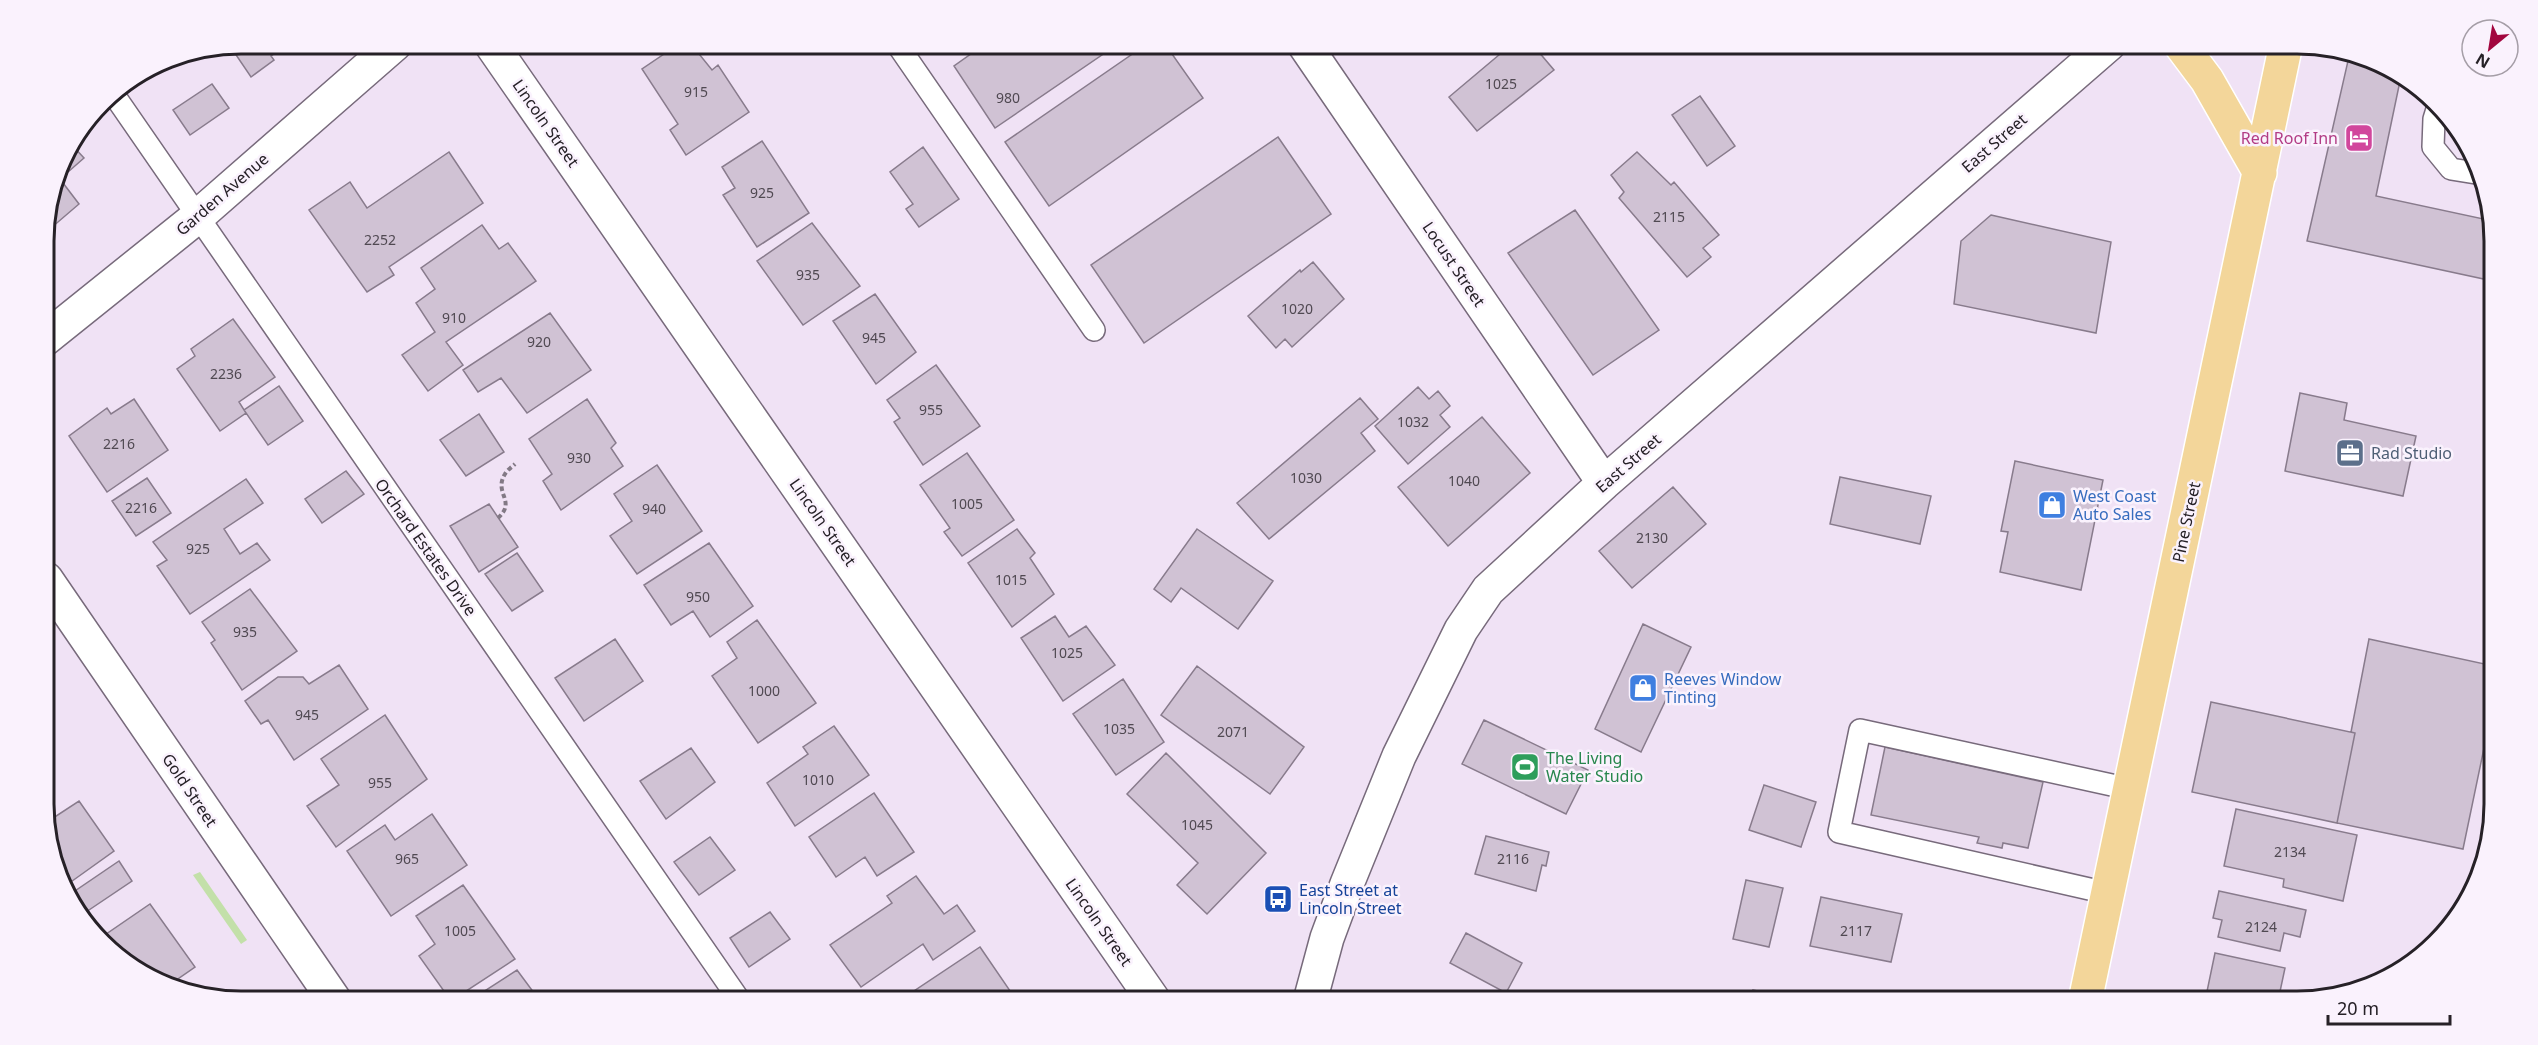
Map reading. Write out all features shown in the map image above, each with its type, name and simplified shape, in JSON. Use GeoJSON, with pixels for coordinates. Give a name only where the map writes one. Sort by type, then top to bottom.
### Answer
{"type":"FeatureCollection","features":[{"type":"Feature","properties":{"kind":"main road"},"geometry":{"type":"LineString","coordinates":[[2187,54],[2206,80],[2260,173]]}},
{"type":"Feature","properties":{"kind":"main road","name":"Pine Street"},"geometry":{"type":"LineString","coordinates":[[2087,991],[2284,54]]}},
{"type":"Feature","properties":{"kind":"street","name":"Garden Avenue"},"geometry":{"type":"LineString","coordinates":[[54,332],[197,217],[384,54]]}},
{"type":"Feature","properties":{"kind":"street","name":"Lincoln Street"},"geometry":{"type":"LineString","coordinates":[[498,54],[1147,991]]}},
{"type":"Feature","properties":{"kind":"street","name":"Locust Street"},"geometry":{"type":"LineString","coordinates":[[1311,54],[1604,483]]}},
{"type":"Feature","properties":{"kind":"street","name":"East Street"},"geometry":{"type":"LineString","coordinates":[[1313,991],[1347,884],[1399,756],[1461,630],[1488,590],[1604,483],[2097,54]]}},
{"type":"Feature","properties":{"kind":"street","name":"Gold Street"},"geometry":{"type":"LineString","coordinates":[[54,591],[327,991]]}},
{"type":"Feature","properties":{"kind":"lane"},"geometry":{"type":"LineString","coordinates":[[904,54],[1094,330]]}},
{"type":"Feature","properties":{"kind":"lane","name":"Orchard Estates Drive"},"geometry":{"type":"LineString","coordinates":[[118,101],[733,991]]}},
{"type":"Feature","properties":{"kind":"lane"},"geometry":{"type":"LineString","coordinates":[[2435,116],[2433,147],[2451,169],[2471,172]]}},
{"type":"Feature","properties":{"kind":"lane"},"geometry":{"type":"LineString","coordinates":[[2108,893],[1839,832],[1860,730],[2130,789]]}},
{"type":"Feature","properties":{"kind":"path"},"geometry":{"type":"LineString","coordinates":[[498,518],[506,510],[507,505],[502,491],[503,478],[515,464]]}},
{"type":"Feature","properties":{"kind":"green space"},"geometry":{"type":"Polygon","coordinates":[[[200,872],[247,940],[241,944],[193,875],[200,872]]]}},
{"type":"Feature","properties":{"kind":"building"},"geometry":{"type":"Polygon","coordinates":[[[236,54],[274,54],[271,56],[274,60],[251,77],[236,54]]]}},
{"type":"Feature","properties":{"kind":"building"},"geometry":{"type":"Polygon","coordinates":[[[664,54],[699,54],[712,70],[718,65],[749,112],[686,155],[670,130],[678,124],[642,69],[664,54]]]}},
{"type":"Feature","properties":{"kind":"building"},"geometry":{"type":"Polygon","coordinates":[[[971,54],[1103,54],[995,128],[954,66],[971,54]]]}},
{"type":"Feature","properties":{"kind":"building"},"geometry":{"type":"Polygon","coordinates":[[[1133,54],[1172,54],[1203,98],[1049,206],[1005,142],[1133,54]]]}},
{"type":"Feature","properties":{"kind":"building"},"geometry":{"type":"Polygon","coordinates":[[[1500,54],[1540,54],[1554,70],[1477,131],[1449,97],[1500,54]]]}},
{"type":"Feature","properties":{"kind":"building","name":"Red Roof Inn"},"geometry":{"type":"Polygon","coordinates":[[[2348,62],[2357,64],[2399,85],[2376,196],[2482,219],[2484,279],[2307,241],[2348,62]]]}},
{"type":"Feature","properties":{"kind":"building"},"geometry":{"type":"Polygon","coordinates":[[[212,84],[229,108],[190,135],[173,110],[212,84]]]}},
{"type":"Feature","properties":{"kind":"building"},"geometry":{"type":"Polygon","coordinates":[[[1700,96],[1735,146],[1707,166],[1672,115],[1700,96]]]}},
{"type":"Feature","properties":{"kind":"building"},"geometry":{"type":"Polygon","coordinates":[[[1278,137],[1331,214],[1144,343],[1091,265],[1278,137]]]}},
{"type":"Feature","properties":{"kind":"building"},"geometry":{"type":"Polygon","coordinates":[[[762,141],[809,213],[757,247],[723,195],[735,188],[722,167],[762,141]]]}},
{"type":"Feature","properties":{"kind":"building"},"geometry":{"type":"Polygon","coordinates":[[[923,147],[959,199],[919,227],[906,209],[913,204],[890,172],[923,147]]]}},
{"type":"Feature","properties":{"kind":"building"},"geometry":{"type":"Polygon","coordinates":[[[78,151],[84,158],[67,173],[78,151]]]}},
{"type":"Feature","properties":{"kind":"building"},"geometry":{"type":"Polygon","coordinates":[[[449,152],[483,203],[389,267],[394,275],[367,292],[309,210],[350,182],[367,208],[449,152]]]}},
{"type":"Feature","properties":{"kind":"building"},"geometry":{"type":"Polygon","coordinates":[[[1637,152],[1671,185],[1674,182],[1719,235],[1703,248],[1711,257],[1687,277],[1619,198],[1624,192],[1611,175],[1637,152]]]}},
{"type":"Feature","properties":{"kind":"building"},"geometry":{"type":"Polygon","coordinates":[[[63,183],[79,204],[55,225],[63,183]]]}},
{"type":"Feature","properties":{"kind":"building"},"geometry":{"type":"Polygon","coordinates":[[[1575,210],[1659,330],[1593,375],[1508,253],[1575,210]]]}},
{"type":"Feature","properties":{"kind":"building"},"geometry":{"type":"Polygon","coordinates":[[[1991,215],[2111,242],[2096,333],[1954,304],[1961,241],[1991,215]]]}},
{"type":"Feature","properties":{"kind":"building"},"geometry":{"type":"Polygon","coordinates":[[[812,223],[860,286],[803,325],[757,261],[812,223]]]}},
{"type":"Feature","properties":{"kind":"building"},"geometry":{"type":"Polygon","coordinates":[[[482,225],[499,249],[508,243],[536,281],[446,342],[463,365],[428,391],[402,355],[435,332],[416,303],[435,289],[421,268],[482,225]]]}},
{"type":"Feature","properties":{"kind":"building"},"geometry":{"type":"Polygon","coordinates":[[[1313,262],[1344,299],[1292,347],[1285,339],[1276,348],[1248,316],[1300,270],[1301,272],[1313,262]]]}},
{"type":"Feature","properties":{"kind":"building"},"geometry":{"type":"Polygon","coordinates":[[[875,294],[916,352],[876,384],[833,321],[875,294]]]}},
{"type":"Feature","properties":{"kind":"building"},"geometry":{"type":"Polygon","coordinates":[[[550,313],[591,370],[527,413],[501,378],[478,392],[463,370],[550,313]]]}},
{"type":"Feature","properties":{"kind":"building"},"geometry":{"type":"Polygon","coordinates":[[[233,319],[275,377],[239,402],[246,413],[220,431],[177,369],[195,356],[191,349],[233,319]]]}},
{"type":"Feature","properties":{"kind":"building"},"geometry":{"type":"Polygon","coordinates":[[[936,365],[980,426],[923,465],[894,422],[900,418],[887,400],[936,365]]]}},
{"type":"Feature","properties":{"kind":"building"},"geometry":{"type":"Polygon","coordinates":[[[279,386],[303,421],[268,445],[244,410],[279,386]]]}},
{"type":"Feature","properties":{"kind":"building"},"geometry":{"type":"Polygon","coordinates":[[[1418,387],[1429,399],[1438,391],[1450,406],[1440,415],[1450,427],[1408,464],[1375,426],[1418,387]]]}},
{"type":"Feature","properties":{"kind":"building","name":"Rad Studio"},"geometry":{"type":"Polygon","coordinates":[[[2300,393],[2347,403],[2344,420],[2416,436],[2403,496],[2285,471],[2300,393]]]}},
{"type":"Feature","properties":{"kind":"building"},"geometry":{"type":"Polygon","coordinates":[[[1360,398],[1378,419],[1361,433],[1375,451],[1269,539],[1237,503],[1360,398]]]}},
{"type":"Feature","properties":{"kind":"building"},"geometry":{"type":"Polygon","coordinates":[[[134,399],[168,450],[107,492],[69,436],[107,408],[111,414],[134,399]]]}},
{"type":"Feature","properties":{"kind":"building"},"geometry":{"type":"Polygon","coordinates":[[[587,399],[616,443],[611,448],[623,466],[561,510],[543,481],[552,474],[529,439],[587,399]]]}},
{"type":"Feature","properties":{"kind":"building"},"geometry":{"type":"Polygon","coordinates":[[[479,414],[504,452],[466,476],[440,440],[479,414]]]}},
{"type":"Feature","properties":{"kind":"building"},"geometry":{"type":"Polygon","coordinates":[[[1482,417],[1530,473],[1448,546],[1398,487],[1482,417]]]}},
{"type":"Feature","properties":{"kind":"building"},"geometry":{"type":"Polygon","coordinates":[[[967,453],[1014,520],[962,556],[944,532],[950,528],[920,485],[967,453]]]}},
{"type":"Feature","properties":{"kind":"building","name":"West Coast Auto Sales"},"geometry":{"type":"Polygon","coordinates":[[[2015,461],[2103,480],[2081,590],[2000,572],[2008,532],[2001,531],[2015,461]]]}},
{"type":"Feature","properties":{"kind":"building"},"geometry":{"type":"Polygon","coordinates":[[[657,465],[702,531],[637,574],[610,536],[632,521],[614,494],[657,465]]]}},
{"type":"Feature","properties":{"kind":"building"},"geometry":{"type":"Polygon","coordinates":[[[346,471],[364,494],[322,523],[305,499],[346,471]]]}},
{"type":"Feature","properties":{"kind":"building"},"geometry":{"type":"Polygon","coordinates":[[[1840,477],[1931,496],[1920,544],[1830,524],[1840,477]]]}},
{"type":"Feature","properties":{"kind":"building"},"geometry":{"type":"Polygon","coordinates":[[[147,478],[171,513],[136,536],[112,501],[147,478]]]}},
{"type":"Feature","properties":{"kind":"building"},"geometry":{"type":"Polygon","coordinates":[[[246,479],[263,503],[224,529],[240,554],[257,543],[270,560],[190,614],[157,566],[167,560],[153,542],[246,479]]]}},
{"type":"Feature","properties":{"kind":"building"},"geometry":{"type":"Polygon","coordinates":[[[1673,487],[1706,524],[1632,588],[1599,551],[1673,487]]]}},
{"type":"Feature","properties":{"kind":"building"},"geometry":{"type":"Polygon","coordinates":[[[489,504],[518,547],[479,572],[450,526],[489,504]]]}},
{"type":"Feature","properties":{"kind":"building"},"geometry":{"type":"Polygon","coordinates":[[[1017,529],[1035,553],[1030,558],[1054,594],[1012,627],[968,563],[1017,529]]]}},
{"type":"Feature","properties":{"kind":"building"},"geometry":{"type":"Polygon","coordinates":[[[1197,529],[1273,581],[1238,629],[1181,588],[1171,602],[1154,589],[1197,529]]]}},
{"type":"Feature","properties":{"kind":"building"},"geometry":{"type":"Polygon","coordinates":[[[709,543],[753,606],[710,637],[693,611],[671,625],[644,585],[709,543]]]}},
{"type":"Feature","properties":{"kind":"building"},"geometry":{"type":"Polygon","coordinates":[[[517,553],[543,591],[512,611],[485,574],[517,553]]]}},
{"type":"Feature","properties":{"kind":"building"},"geometry":{"type":"Polygon","coordinates":[[[250,589],[297,651],[242,690],[211,643],[215,640],[202,622],[250,589]]]}},
{"type":"Feature","properties":{"kind":"building"},"geometry":{"type":"Polygon","coordinates":[[[1055,616],[1069,637],[1086,626],[1115,665],[1063,701],[1021,638],[1055,616]]]}},
{"type":"Feature","properties":{"kind":"building"},"geometry":{"type":"Polygon","coordinates":[[[757,620],[816,703],[758,743],[712,676],[737,658],[727,642],[757,620]]]}},
{"type":"Feature","properties":{"kind":"building","name":"Reeves Window Tinting"},"geometry":{"type":"Polygon","coordinates":[[[1643,624],[1691,647],[1641,752],[1595,729],[1643,624]]]}},
{"type":"Feature","properties":{"kind":"building"},"geometry":{"type":"Polygon","coordinates":[[[615,639],[643,681],[584,721],[555,678],[615,639]]]}},
{"type":"Feature","properties":{"kind":"building"},"geometry":{"type":"Polygon","coordinates":[[[2369,639],[2484,664],[2484,748],[2463,849],[2337,823],[2355,733],[2351,732],[2369,639]]]}},
{"type":"Feature","properties":{"kind":"building"},"geometry":{"type":"Polygon","coordinates":[[[339,665],[368,709],[294,760],[268,720],[261,724],[245,701],[278,677],[303,677],[309,684],[339,665]]]}},
{"type":"Feature","properties":{"kind":"building"},"geometry":{"type":"Polygon","coordinates":[[[1197,666],[1304,747],[1270,794],[1161,715],[1197,666]]]}},
{"type":"Feature","properties":{"kind":"building"},"geometry":{"type":"Polygon","coordinates":[[[1123,679],[1164,742],[1116,775],[1073,714],[1123,679]]]}},
{"type":"Feature","properties":{"kind":"building"},"geometry":{"type":"Polygon","coordinates":[[[2211,702],[2355,733],[2337,823],[2192,792],[2211,702]]]}},
{"type":"Feature","properties":{"kind":"building"},"geometry":{"type":"Polygon","coordinates":[[[385,715],[427,779],[336,847],[307,806],[339,785],[321,759],[385,715]]]}},
{"type":"Feature","properties":{"kind":"building","name":"The Living Water Studio"},"geometry":{"type":"Polygon","coordinates":[[[1484,720],[1588,770],[1566,814],[1462,764],[1484,720]]]}},
{"type":"Feature","properties":{"kind":"building"},"geometry":{"type":"Polygon","coordinates":[[[834,726],[869,775],[795,826],[767,783],[808,754],[803,747],[834,726]]]}},
{"type":"Feature","properties":{"kind":"building"},"geometry":{"type":"Polygon","coordinates":[[[1885,747],[2043,782],[2028,848],[2003,843],[2002,848],[1977,843],[1979,837],[1871,815],[1885,747]]]}},
{"type":"Feature","properties":{"kind":"building"},"geometry":{"type":"Polygon","coordinates":[[[691,748],[715,782],[666,819],[640,781],[691,748]]]}},
{"type":"Feature","properties":{"kind":"building"},"geometry":{"type":"Polygon","coordinates":[[[1166,753],[1266,853],[1207,914],[1177,885],[1198,863],[1127,794],[1166,753]]]}},
{"type":"Feature","properties":{"kind":"building"},"geometry":{"type":"Polygon","coordinates":[[[1764,785],[1816,802],[1801,847],[1749,830],[1764,785]]]}},
{"type":"Feature","properties":{"kind":"building"},"geometry":{"type":"Polygon","coordinates":[[[874,793],[914,852],[877,876],[865,857],[836,877],[809,837],[874,793]]]}},
{"type":"Feature","properties":{"kind":"building"},"geometry":{"type":"Polygon","coordinates":[[[79,801],[114,851],[71,882],[64,864],[54,817],[79,801]]]}},
{"type":"Feature","properties":{"kind":"building"},"geometry":{"type":"Polygon","coordinates":[[[2236,809],[2357,835],[2343,901],[2283,887],[2284,879],[2224,866],[2236,809]]]}},
{"type":"Feature","properties":{"kind":"building"},"geometry":{"type":"Polygon","coordinates":[[[432,814],[467,865],[391,916],[347,851],[385,825],[395,840],[432,814]]]}},
{"type":"Feature","properties":{"kind":"building"},"geometry":{"type":"Polygon","coordinates":[[[1486,836],[1549,852],[1546,866],[1542,865],[1536,891],[1475,874],[1486,836]]]}},
{"type":"Feature","properties":{"kind":"building"},"geometry":{"type":"Polygon","coordinates":[[[710,837],[735,870],[699,895],[674,862],[710,837]]]}},
{"type":"Feature","properties":{"kind":"building"},"geometry":{"type":"Polygon","coordinates":[[[119,861],[132,881],[88,911],[76,891],[119,861]]]}},
{"type":"Feature","properties":{"kind":"building"},"geometry":{"type":"Polygon","coordinates":[[[916,876],[944,914],[957,905],[975,931],[933,960],[923,944],[861,987],[830,945],[892,903],[887,896],[916,876]]]}},
{"type":"Feature","properties":{"kind":"building"},"geometry":{"type":"Polygon","coordinates":[[[1746,880],[1783,888],[1769,947],[1733,939],[1746,880]]]}},
{"type":"Feature","properties":{"kind":"building"},"geometry":{"type":"Polygon","coordinates":[[[463,885],[515,959],[466,991],[444,991],[419,956],[435,944],[416,916],[463,885]]]}},
{"type":"Feature","properties":{"kind":"building"},"geometry":{"type":"Polygon","coordinates":[[[2219,891],[2306,910],[2300,937],[2284,933],[2280,951],[2218,937],[2222,920],[2213,918],[2219,891]]]}},
{"type":"Feature","properties":{"kind":"building"},"geometry":{"type":"Polygon","coordinates":[[[1821,897],[1902,914],[1891,962],[1810,946],[1821,897]]]}},
{"type":"Feature","properties":{"kind":"building"},"geometry":{"type":"Polygon","coordinates":[[[150,904],[195,967],[177,979],[137,959],[107,933],[150,904]]]}},
{"type":"Feature","properties":{"kind":"building"},"geometry":{"type":"Polygon","coordinates":[[[770,912],[790,939],[749,967],[730,938],[770,912]]]}},
{"type":"Feature","properties":{"kind":"building"},"geometry":{"type":"Polygon","coordinates":[[[1466,933],[1522,963],[1507,991],[1502,991],[1450,963],[1466,933]]]}},
{"type":"Feature","properties":{"kind":"building"},"geometry":{"type":"Polygon","coordinates":[[[980,947],[1010,991],[914,991],[980,947]]]}},
{"type":"Feature","properties":{"kind":"building"},"geometry":{"type":"Polygon","coordinates":[[[2215,953],[2285,968],[2280,991],[2207,991],[2215,953]]]}},
{"type":"Feature","properties":{"kind":"building"},"geometry":{"type":"Polygon","coordinates":[[[517,970],[533,991],[484,991],[517,970]]]}},
{"type":"Feature","properties":{"kind":"place","name":"Red Roof Inn"},"geometry":{"type":"Point","coordinates":[2359,138]}},
{"type":"Feature","properties":{"kind":"place","name":"Rad Studio"},"geometry":{"type":"Point","coordinates":[2350,453]}},
{"type":"Feature","properties":{"kind":"place","name":"West Coast Auto Sales"},"geometry":{"type":"Point","coordinates":[2052,505]}},
{"type":"Feature","properties":{"kind":"place","name":"Reeves Window Tinting"},"geometry":{"type":"Point","coordinates":[1643,688]}},
{"type":"Feature","properties":{"kind":"place","name":"The Living Water Studio"},"geometry":{"type":"Point","coordinates":[1525,767]}},
{"type":"Feature","properties":{"kind":"place","name":"East Street at Lincoln Street"},"geometry":{"type":"Point","coordinates":[1278,899]}}]}
